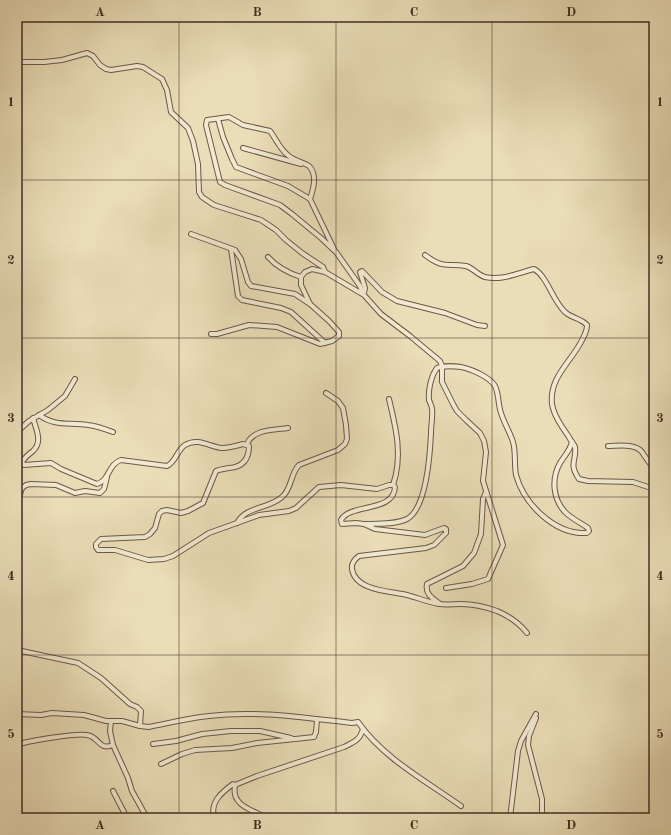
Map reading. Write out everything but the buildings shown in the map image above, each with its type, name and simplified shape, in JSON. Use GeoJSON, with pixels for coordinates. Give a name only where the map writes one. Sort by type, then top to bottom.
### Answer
{"type":"FeatureCollection","features":[{"type":"Feature","properties":{"kind":"street"},"geometry":{"type":"LineString","coordinates":[[17,62],[62,60],[87,53],[93,56],[100,65],[106,69],[111,70],[137,66],[143,67],[162,79],[167,90],[171,112],[188,128],[193,141],[198,164],[199,192],[202,197],[214,205],[261,220],[276,230],[302,253],[323,267],[325,272]]}},
{"type":"Feature","properties":{"kind":"street"},"geometry":{"type":"LineString","coordinates":[[310,199],[313,188],[313,174],[309,166],[288,156],[270,131],[243,125],[229,117],[207,120],[206,125],[220,182],[280,204],[336,252]]}},
{"type":"Feature","properties":{"kind":"street"},"geometry":{"type":"LineString","coordinates":[[218,119],[223,137],[236,167],[288,186],[310,199],[336,252],[360,286],[364,295]]}},
{"type":"Feature","properties":{"kind":"street"},"geometry":{"type":"LineString","coordinates":[[243,148],[309,166]]}},
{"type":"Feature","properties":{"kind":"street"},"geometry":{"type":"LineString","coordinates":[[191,234],[235,250],[241,259],[248,282],[251,286],[295,294],[310,304],[339,332],[339,336],[332,341],[320,344],[277,327],[249,325],[217,334],[211,334]]}},
{"type":"Feature","properties":{"kind":"street"},"geometry":{"type":"LineString","coordinates":[[231,249],[238,296],[242,300],[281,308],[291,312],[325,343]]}},
{"type":"Feature","properties":{"kind":"street"},"geometry":{"type":"LineString","coordinates":[[425,255],[442,265],[468,267],[483,277],[503,278],[534,269],[540,272],[552,296],[564,311],[569,316],[585,322],[588,325],[587,331],[577,349],[556,379],[552,393],[552,405],[556,417],[575,446],[573,465],[575,474],[579,479],[595,482],[633,482],[654,489]]}},
{"type":"Feature","properties":{"kind":"street"},"geometry":{"type":"LineString","coordinates":[[268,257],[274,264],[287,273],[301,277]]}},
{"type":"Feature","properties":{"kind":"street"},"geometry":{"type":"LineString","coordinates":[[310,304],[301,285],[301,277],[305,272],[312,269],[325,272],[364,295],[381,314],[410,336],[440,362],[442,366],[442,382],[453,404],[457,411],[480,433],[484,441],[486,452],[482,481],[503,545],[488,579],[472,584],[446,588]]}},
{"type":"Feature","properties":{"kind":"street"},"geometry":{"type":"LineString","coordinates":[[364,295],[365,288],[360,272],[362,271],[382,292],[397,301],[445,313],[478,325],[485,326]]}},
{"type":"Feature","properties":{"kind":"street"},"geometry":{"type":"LineString","coordinates":[[364,524],[399,522],[408,518],[416,511],[421,500],[429,463],[432,409],[429,400],[429,391],[434,372],[437,368],[442,366],[468,368],[490,380],[495,386],[506,428],[513,442],[516,474],[521,489],[540,514],[551,523],[580,534],[587,534],[589,531],[588,528],[565,512],[558,502],[554,490],[554,477],[572,442]]}},
{"type":"Feature","properties":{"kind":"street"},"geometry":{"type":"LineString","coordinates":[[17,432],[33,418],[48,410],[65,396],[75,379]]}},
{"type":"Feature","properties":{"kind":"street"},"geometry":{"type":"LineString","coordinates":[[237,523],[241,516],[259,507],[275,502],[283,496],[287,491],[295,468],[299,464],[338,450],[345,444],[347,439],[343,408],[338,401],[326,393]]}},
{"type":"Feature","properties":{"kind":"street"},"geometry":{"type":"LineString","coordinates":[[389,399],[399,456],[397,474],[393,485],[395,487],[395,491],[388,499],[379,505],[343,516],[341,520],[342,524],[356,522],[374,529],[425,535],[446,528],[446,533],[434,545],[426,548],[359,556],[355,559],[352,565],[353,574],[367,586],[381,591],[407,595],[441,605],[462,604],[497,611],[520,624],[527,633]]}},
{"type":"Feature","properties":{"kind":"street"},"geometry":{"type":"LineString","coordinates":[[39,415],[48,421],[55,423],[88,425],[113,432]]}},
{"type":"Feature","properties":{"kind":"street"},"geometry":{"type":"LineString","coordinates":[[33,418],[38,442],[36,448],[22,462],[24,465],[51,463],[61,469],[97,484],[102,482],[107,477]]}},
{"type":"Feature","properties":{"kind":"street"},"geometry":{"type":"LineString","coordinates":[[17,504],[22,488],[31,484],[39,483],[56,485],[75,493],[85,491],[100,493],[104,489],[112,465],[116,461],[121,460],[167,466],[171,464],[185,445],[202,442],[221,448],[231,447],[247,444],[253,436],[264,431],[288,428]]}},
{"type":"Feature","properties":{"kind":"street"},"geometry":{"type":"LineString","coordinates":[[247,444],[249,446],[249,454],[246,461],[232,468],[219,469],[216,471],[203,503],[181,513],[166,510],[162,511],[159,514],[156,528],[150,534],[145,537],[101,539],[96,544],[98,550],[115,550],[148,560],[164,559],[173,556],[210,533],[260,515],[289,511],[296,508],[319,487],[341,485],[377,489],[393,485]]}},
{"type":"Feature","properties":{"kind":"street"},"geometry":{"type":"LineString","coordinates":[[608,446],[636,447],[654,468]]}},
{"type":"Feature","properties":{"kind":"street"},"geometry":{"type":"LineString","coordinates":[[441,605],[428,595],[426,589],[427,584],[463,566],[474,552],[481,534],[483,498],[486,492]]}},
{"type":"Feature","properties":{"kind":"street"},"geometry":{"type":"LineString","coordinates":[[17,650],[78,663],[101,678],[130,704],[137,707],[141,712],[140,726]]}},
{"type":"Feature","properties":{"kind":"street"},"geometry":{"type":"LineString","coordinates":[[17,714],[41,715],[52,713],[84,715],[149,727],[210,716],[233,714],[279,716],[352,723],[358,722],[376,744],[390,757],[460,806]]}},
{"type":"Feature","properties":{"kind":"street"},"geometry":{"type":"LineString","coordinates":[[510,818],[518,751],[521,741],[536,714],[536,720],[529,736],[528,745],[542,799],[542,818]]}},
{"type":"Feature","properties":{"kind":"street"},"geometry":{"type":"LineString","coordinates":[[161,764],[182,754],[195,750],[232,748],[257,743],[314,737],[317,720]]}},
{"type":"Feature","properties":{"kind":"street"},"geometry":{"type":"LineString","coordinates":[[111,721],[110,731],[113,745],[128,778],[132,791],[147,818]]}},
{"type":"Feature","properties":{"kind":"street"},"geometry":{"type":"LineString","coordinates":[[214,818],[213,811],[215,801],[232,784],[235,785],[257,776],[344,747],[357,741],[361,736],[363,729]]}},
{"type":"Feature","properties":{"kind":"street"},"geometry":{"type":"LineString","coordinates":[[153,744],[176,741],[202,734],[231,731],[260,731],[294,739]]}},
{"type":"Feature","properties":{"kind":"street"},"geometry":{"type":"LineString","coordinates":[[17,745],[28,742],[83,735],[93,737],[103,746],[107,747],[113,745]]}},
{"type":"Feature","properties":{"kind":"street"},"geometry":{"type":"LineString","coordinates":[[235,785],[234,795],[238,802],[267,818]]}},
{"type":"Feature","properties":{"kind":"street"},"geometry":{"type":"LineString","coordinates":[[113,791],[127,818]]}}]}
